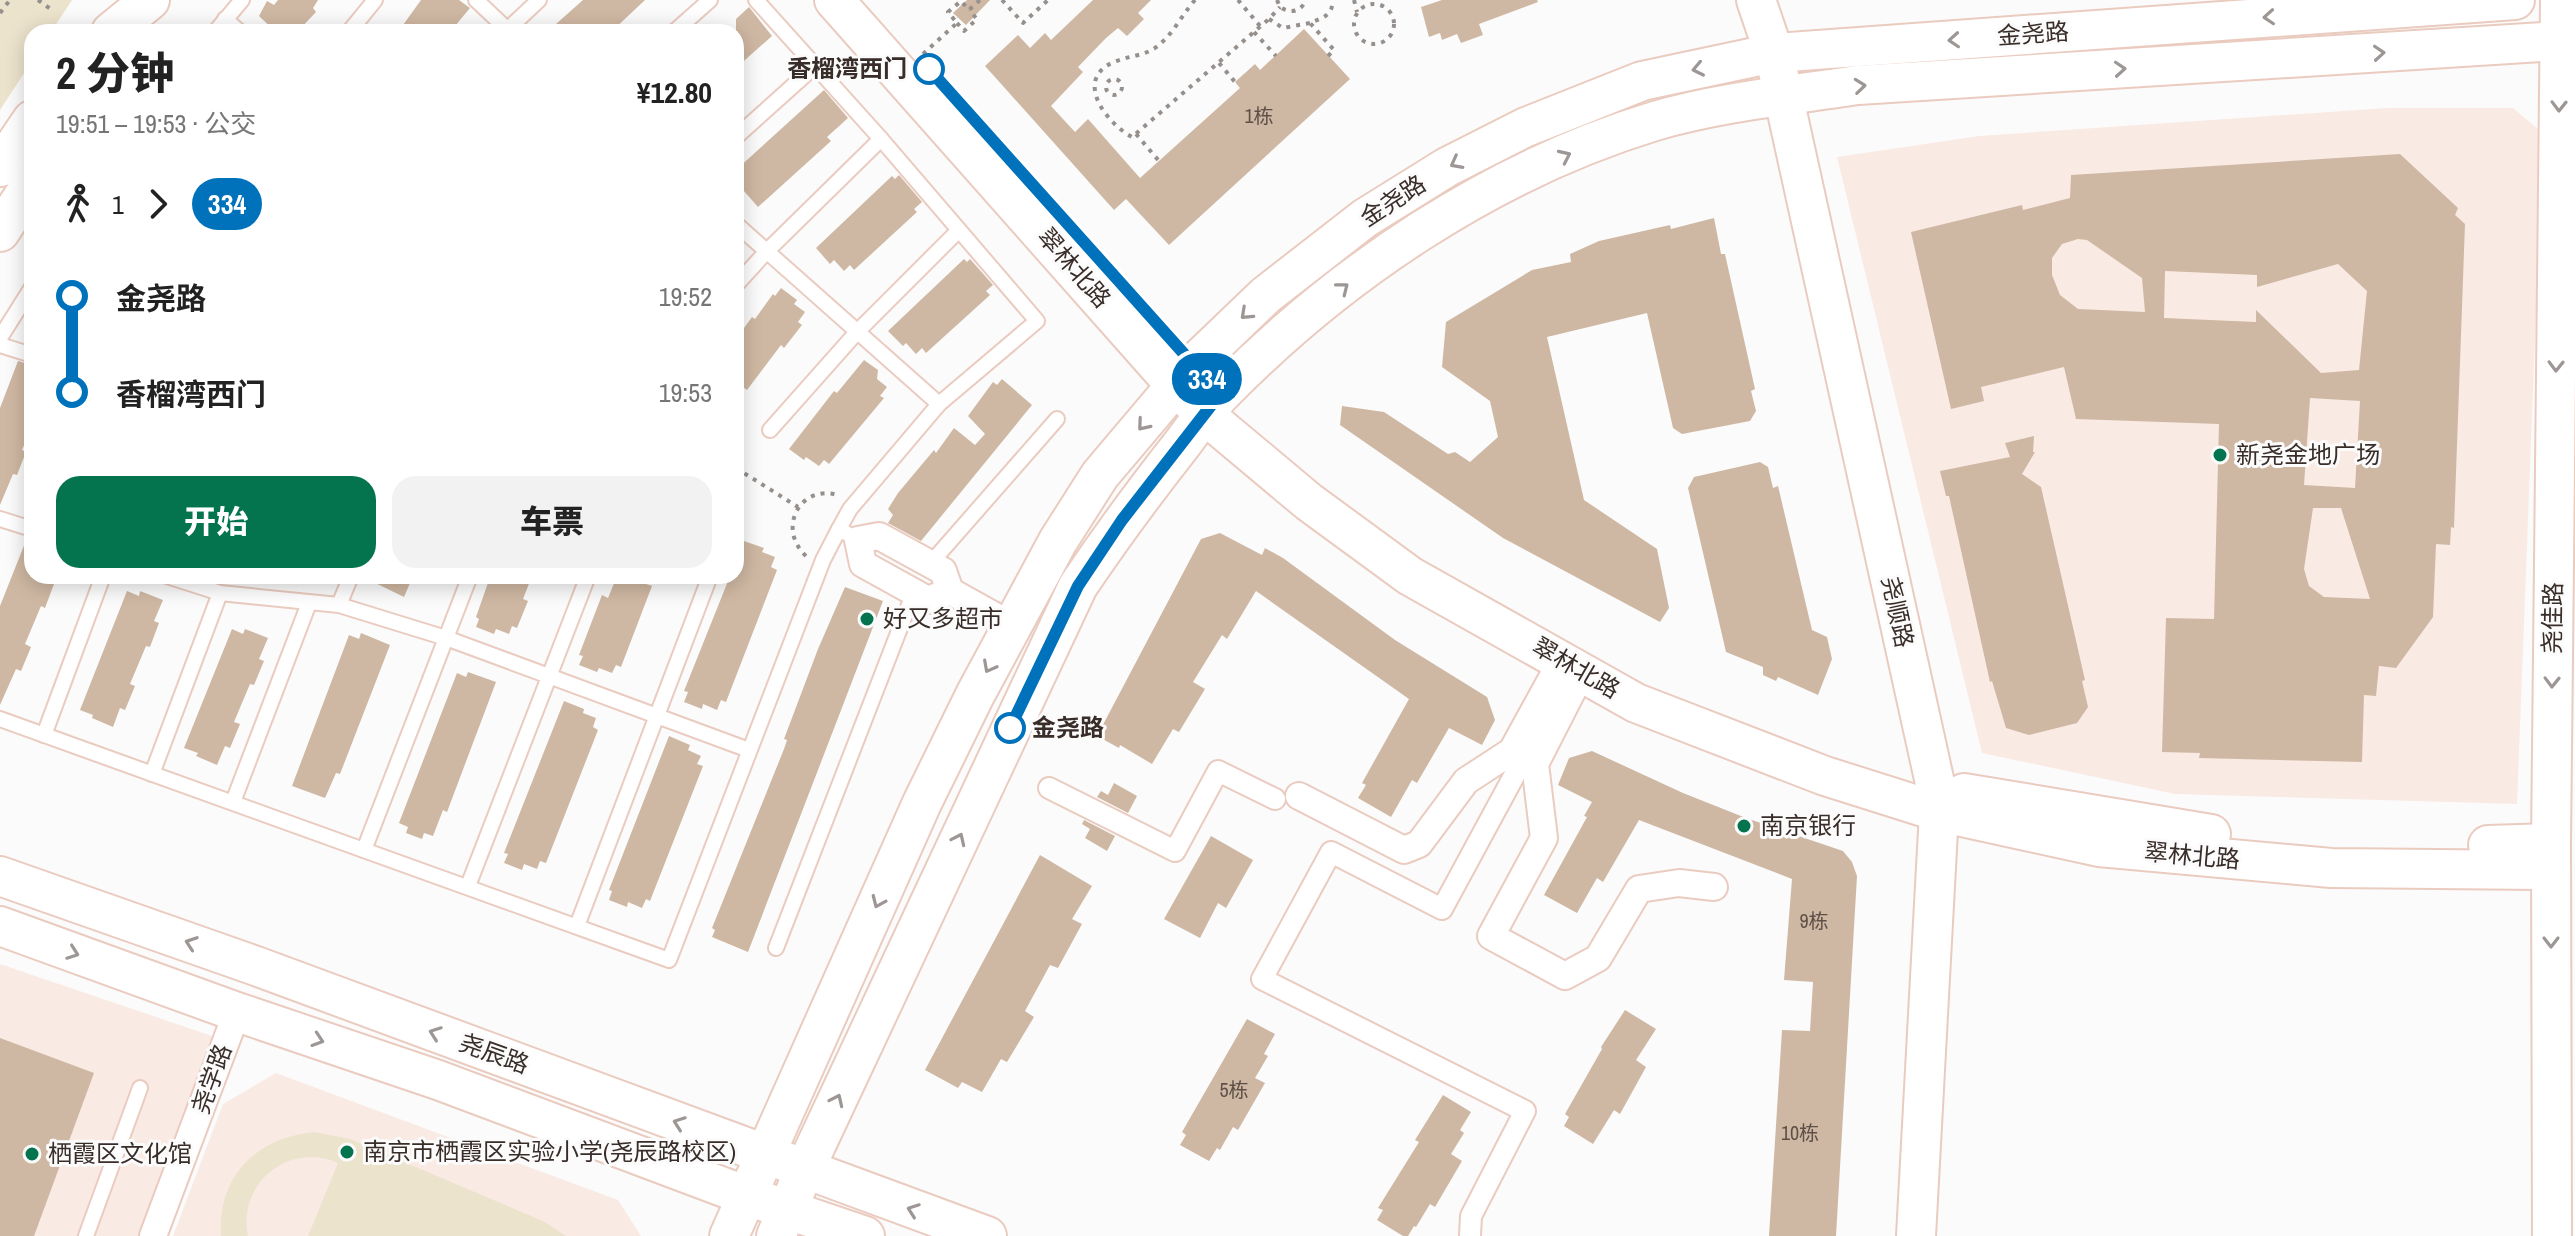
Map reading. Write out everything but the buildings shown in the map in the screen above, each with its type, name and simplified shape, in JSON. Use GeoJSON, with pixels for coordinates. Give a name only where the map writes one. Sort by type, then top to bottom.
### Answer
{"type":"FeatureCollection","features":[{"type":"Feature","properties":{"kind":"main road"},"geometry":{"type":"LineString","coordinates":[[121,24],[150,0]]}},
{"type":"Feature","properties":{"kind":"main road"},"geometry":{"type":"LineString","coordinates":[[146,24],[165,0]]}},
{"type":"Feature","properties":{"kind":"main road","name":"翠林北路"},"geometry":{"type":"LineString","coordinates":[[834,0],[1184,376],[1309,502],[1410,576],[1636,703],[1825,776],[1938,800],[2236,839],[2478,846],[2551,856]]}},
{"type":"Feature","properties":{"kind":"main road","name":"翠林北路"},"geometry":{"type":"LineString","coordinates":[[868,0],[1184,376]]}},
{"type":"Feature","properties":{"kind":"main road","name":"尧顺路"},"geometry":{"type":"LineString","coordinates":[[1756,0],[1774,53],[1938,800],[1916,1236]]}},
{"type":"Feature","properties":{"kind":"main road","name":"金尧路"},"geometry":{"type":"LineString","coordinates":[[729,1236],[922,803],[1011,625],[1058,541],[1100,475],[1184,376],[1266,295],[1365,218],[1447,167],[1526,127],[1642,81],[1774,53],[2515,0]]}},
{"type":"Feature","properties":{"kind":"main road","name":"尧佳路"},"geometry":{"type":"LineString","coordinates":[[2552,1236],[2551,856],[2567,41],[2560,0]]}},
{"type":"Feature","properties":{"kind":"main road","name":"金尧路"},"geometry":{"type":"LineString","coordinates":[[782,1223],[1078,586],[1122,520],[1213,405],[1289,330],[1393,249],[1465,203],[1594,142],[1658,120],[1783,96],[1858,85],[2567,41]]}},
{"type":"Feature","properties":{"kind":"main road"},"geometry":{"type":"LineString","coordinates":[[0,167],[24,132]]}},
{"type":"Feature","properties":{"kind":"main road"},"geometry":{"type":"LineString","coordinates":[[0,232],[24,195]]}},
{"type":"Feature","properties":{"kind":"main road","name":"翠林北路"},"geometry":{"type":"LineString","coordinates":[[1213,405],[1263,438],[1414,555],[1635,680],[1938,800]]}},
{"type":"Feature","properties":{"kind":"main road","name":"尧辰路"},"geometry":{"type":"LineString","coordinates":[[0,876],[256,966],[804,1171],[987,1236]]}},
{"type":"Feature","properties":{"kind":"main road","name":"尧辰路"},"geometry":{"type":"LineString","coordinates":[[0,926],[237,1012],[438,1080],[747,1196],[782,1223],[850,1234]]}},
{"type":"Feature","properties":{"kind":"street"},"geometry":{"type":"LineString","coordinates":[[950,591],[928,600],[863,564],[849,535],[879,536],[943,571],[950,591],[1011,625]]}},
{"type":"Feature","properties":{"kind":"street"},"geometry":{"type":"LineString","coordinates":[[1049,788],[1175,851],[1218,771],[1404,850],[1419,844],[1466,781],[1512,751],[1572,666]]}},
{"type":"Feature","properties":{"kind":"street"},"geometry":{"type":"LineString","coordinates":[[1572,666],[1535,764],[1544,838],[1491,936],[1565,976],[1598,958],[1639,889],[1679,883],[1714,887]]}},
{"type":"Feature","properties":{"kind":"street"},"geometry":{"type":"LineString","coordinates":[[1470,1236],[1471,1216],[1525,1111],[1262,979],[1331,852],[1442,909],[1572,666]]}},
{"type":"Feature","properties":{"kind":"street","name":"尧学路"},"geometry":{"type":"LineString","coordinates":[[153,1236],[237,1012]]}},
{"type":"Feature","properties":{"kind":"lane"},"geometry":{"type":"LineString","coordinates":[[221,24],[242,0]]}},
{"type":"Feature","properties":{"kind":"lane"},"geometry":{"type":"LineString","coordinates":[[356,24],[375,0]]}},
{"type":"Feature","properties":{"kind":"lane"},"geometry":{"type":"LineString","coordinates":[[476,0],[500,24]]}},
{"type":"Feature","properties":{"kind":"lane"},"geometry":{"type":"LineString","coordinates":[[514,24],[539,0]]}},
{"type":"Feature","properties":{"kind":"lane"},"geometry":{"type":"LineString","coordinates":[[683,24],[710,0]]}},
{"type":"Feature","properties":{"kind":"lane"},"geometry":{"type":"LineString","coordinates":[[0,719],[669,960],[823,560],[849,535],[850,509],[939,404],[1037,321],[881,139],[756,0]]}},
{"type":"Feature","properties":{"kind":"lane"},"geometry":{"type":"LineString","coordinates":[[225,19],[231,24]]}},
{"type":"Feature","properties":{"kind":"lane"},"geometry":{"type":"LineString","coordinates":[[744,130],[815,66]]}},
{"type":"Feature","properties":{"kind":"lane"},"geometry":{"type":"LineString","coordinates":[[744,276],[881,139]]}},
{"type":"Feature","properties":{"kind":"lane"},"geometry":{"type":"LineString","coordinates":[[770,430],[857,332],[959,230]]}},
{"type":"Feature","properties":{"kind":"lane"},"geometry":{"type":"LineString","coordinates":[[744,231],[939,404]]}},
{"type":"Feature","properties":{"kind":"lane"},"geometry":{"type":"LineString","coordinates":[[0,338],[24,300]]}},
{"type":"Feature","properties":{"kind":"lane"},"geometry":{"type":"LineString","coordinates":[[0,345],[24,352]]}},
{"type":"Feature","properties":{"kind":"lane"},"geometry":{"type":"LineString","coordinates":[[930,564],[1057,419]]}},
{"type":"Feature","properties":{"kind":"lane"},"geometry":{"type":"LineString","coordinates":[[1,523],[24,527]]}},
{"type":"Feature","properties":{"kind":"lane"},"geometry":{"type":"LineString","coordinates":[[44,735],[100,584]]}},
{"type":"Feature","properties":{"kind":"lane"},"geometry":{"type":"LineString","coordinates":[[192,584],[220,593],[339,605],[446,638],[749,750]]}},
{"type":"Feature","properties":{"kind":"lane"},"geometry":{"type":"LineString","coordinates":[[339,605],[348,584]]}},
{"type":"Feature","properties":{"kind":"lane"},"geometry":{"type":"LineString","coordinates":[[364,850],[467,584]]}},
{"type":"Feature","properties":{"kind":"lane"},"geometry":{"type":"LineString","coordinates":[[468,886],[585,584]]}},
{"type":"Feature","properties":{"kind":"lane"},"geometry":{"type":"LineString","coordinates":[[577,926],[707,584]]}},
{"type":"Feature","properties":{"kind":"lane"},"geometry":{"type":"LineString","coordinates":[[776,948],[914,592]]}},
{"type":"Feature","properties":{"kind":"lane"},"geometry":{"type":"LineString","coordinates":[[152,774],[220,593]]}},
{"type":"Feature","properties":{"kind":"lane"},"geometry":{"type":"LineString","coordinates":[[233,802],[309,603]]}},
{"type":"Feature","properties":{"kind":"lane"},"geometry":{"type":"LineString","coordinates":[[86,1236],[140,1088]]}},
{"type":"Feature","properties":{"kind":"path"},"geometry":{"type":"LineString","coordinates":[[0,13],[10,0]]}},
{"type":"Feature","properties":{"kind":"path"},"geometry":{"type":"LineString","coordinates":[[38,0],[52,10]]}},
{"type":"Feature","properties":{"kind":"path"},"geometry":{"type":"LineString","coordinates":[[969,10],[980,0]]}},
{"type":"Feature","properties":{"kind":"path"},"geometry":{"type":"LineString","coordinates":[[1002,0],[1023,23],[1048,0]]}},
{"type":"Feature","properties":{"kind":"path"},"geometry":{"type":"LineString","coordinates":[[1195,0],[1170,37],[1152,50],[1102,69],[1095,80],[1097,105],[1132,137],[1280,7]]}},
{"type":"Feature","properties":{"kind":"path"},"geometry":{"type":"LineString","coordinates":[[1238,0],[1260,26]]}},
{"type":"Feature","properties":{"kind":"path"},"geometry":{"type":"LineString","coordinates":[[1277,0],[1280,7],[1292,12],[1299,10],[1306,0]]}},
{"type":"Feature","properties":{"kind":"path"},"geometry":{"type":"LineString","coordinates":[[1269,19],[1283,28],[1310,23],[1329,14],[1333,7],[1332,0]]}},
{"type":"Feature","properties":{"kind":"path"},"geometry":{"type":"LineString","coordinates":[[1354,0],[1357,12],[1354,27],[1362,41],[1378,44],[1391,35],[1394,20],[1386,7],[1370,3],[1357,12]]}},
{"type":"Feature","properties":{"kind":"path"},"geometry":{"type":"LineString","coordinates":[[961,1],[977,19],[964,31],[957,23],[948,12],[961,1]]}},
{"type":"Feature","properties":{"kind":"path"},"geometry":{"type":"LineString","coordinates":[[919,57],[957,23]]}},
{"type":"Feature","properties":{"kind":"path"},"geometry":{"type":"LineString","coordinates":[[1310,23],[1334,50],[1328,56]]}},
{"type":"Feature","properties":{"kind":"path"},"geometry":{"type":"LineString","coordinates":[[1254,32],[1276,56]]}},
{"type":"Feature","properties":{"kind":"path"},"geometry":{"type":"LineString","coordinates":[[1219,63],[1235,82]]}},
{"type":"Feature","properties":{"kind":"path"},"geometry":{"type":"LineString","coordinates":[[1097,85],[1106,87],[1112,95],[1117,95],[1122,86],[1120,81],[1111,79],[1106,87]]}},
{"type":"Feature","properties":{"kind":"path"},"geometry":{"type":"LineString","coordinates":[[1136,134],[1159,161]]}},
{"type":"Feature","properties":{"kind":"path"},"geometry":{"type":"LineString","coordinates":[[744,473],[799,508]]}},
{"type":"Feature","properties":{"kind":"path"},"geometry":{"type":"LineString","coordinates":[[823,560],[808,558],[795,546],[791,534],[799,508],[810,496],[822,493],[842,498],[850,509]]}},
{"type":"Feature","properties":{"kind":"shaded area"},"geometry":{"type":"Polygon","coordinates":[[[0,0],[72,0],[56,24],[24,24],[24,73],[0,110],[0,0]]]}},
{"type":"Feature","properties":{"kind":"shaded area","name":"新尧金地广场"},"geometry":{"type":"Polygon","coordinates":[[[2387,108],[2513,108],[2543,133],[2517,804],[2175,794],[1982,753],[1837,157],[1979,136],[2387,108]]]}},
{"type":"Feature","properties":{"kind":"shaded area"},"geometry":{"type":"Polygon","coordinates":[[[0,964],[212,1036],[138,1236],[0,1236],[0,964]]]}},
{"type":"Feature","properties":{"kind":"shaded area","name":"南京市栖霞区实验小学(尧辰路校区)"},"geometry":{"type":"Polygon","coordinates":[[[276,1073],[618,1200],[641,1236],[173,1236],[223,1104],[276,1073]]]}},
{"type":"Feature","properties":{"kind":"shaded area"},"geometry":{"type":"Polygon","coordinates":[[[315,1132],[350,1139],[543,1221],[566,1236],[308,1236],[338,1163],[320,1158],[302,1158],[286,1162],[271,1171],[259,1184],[247,1217],[248,1236],[221,1236],[226,1195],[245,1163],[275,1142],[315,1132]]]}},
{"type":"Feature","properties":{"kind":"bus line","name":"334"},"geometry":{"type":"LineString","coordinates":[[929,69],[1220,394],[1122,520],[1078,586],[1010,728]]}},
{"type":"Feature","properties":{"kind":"place","name":"香榴湾西门"},"geometry":{"type":"Point","coordinates":[929,69]}},
{"type":"Feature","properties":{"kind":"place","name":"新尧金地广场"},"geometry":{"type":"Point","coordinates":[2220,455]}},
{"type":"Feature","properties":{"kind":"place","name":"好又多超市"},"geometry":{"type":"Point","coordinates":[867,619]}},
{"type":"Feature","properties":{"kind":"place","name":"金尧路"},"geometry":{"type":"Point","coordinates":[1010,728]}},
{"type":"Feature","properties":{"kind":"place","name":"南京银行"},"geometry":{"type":"Point","coordinates":[1744,826]}},
{"type":"Feature","properties":{"kind":"place","name":"南京市栖霞区实验小学(尧辰路校区)"},"geometry":{"type":"Point","coordinates":[347,1152]}},
{"type":"Feature","properties":{"kind":"place","name":"栖霞区文化馆"},"geometry":{"type":"Point","coordinates":[32,1154]}}]}
